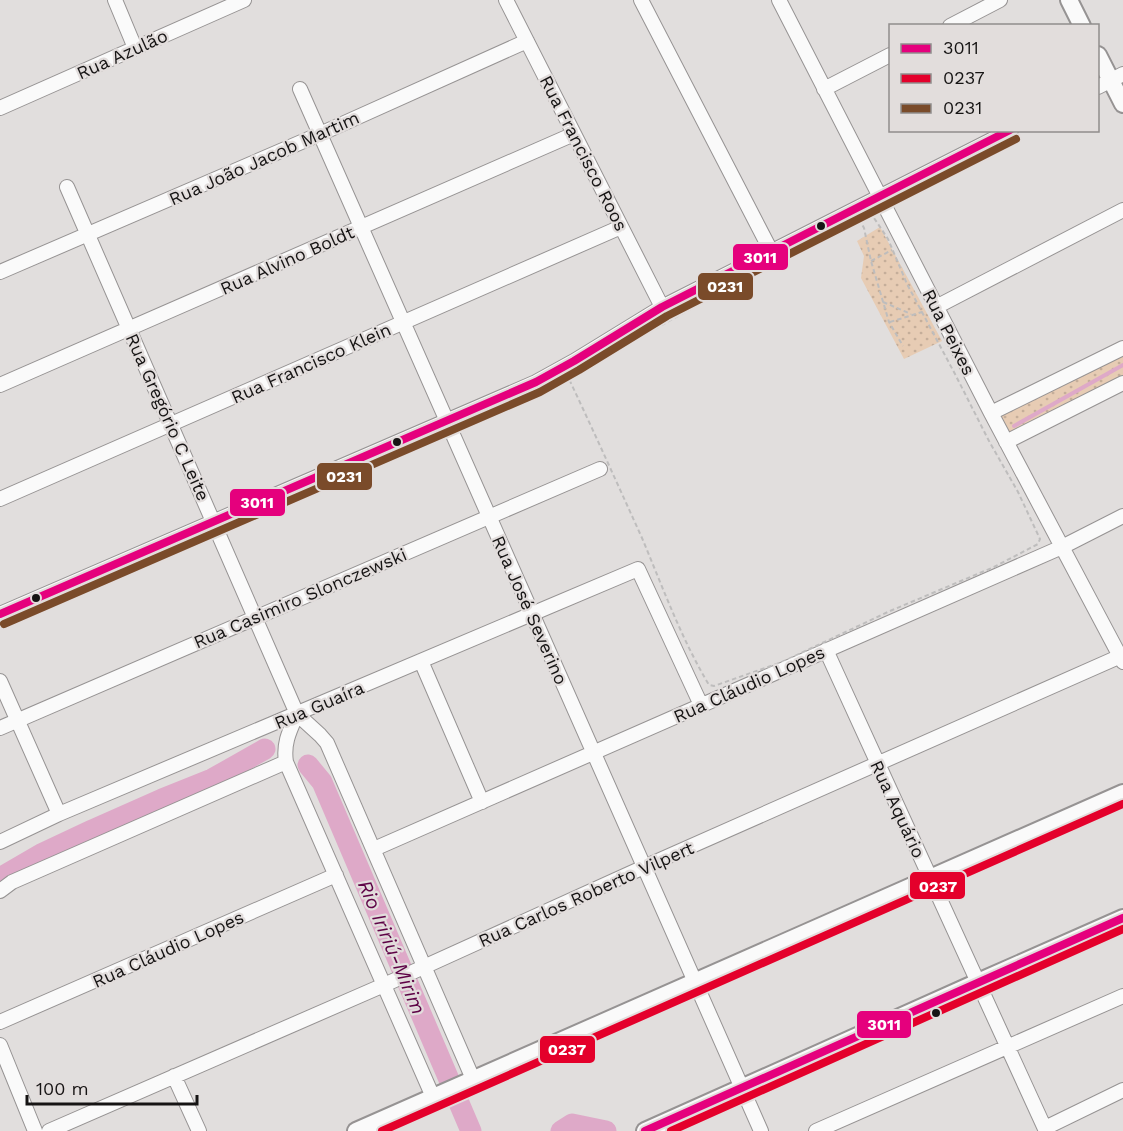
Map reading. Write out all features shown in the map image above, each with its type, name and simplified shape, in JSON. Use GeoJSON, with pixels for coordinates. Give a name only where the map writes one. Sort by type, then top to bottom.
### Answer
{"type":"FeatureCollection","features":[{"type":"Feature","properties":{"kind":"street"},"geometry":{"type":"LineString","coordinates":[[115,0],[135,48]]}},
{"type":"Feature","properties":{"kind":"street","name":"Rua Azulão"},"geometry":{"type":"LineString","coordinates":[[0,108],[244,0]]}},
{"type":"Feature","properties":{"kind":"street","name":"Rua Francisco Roos"},"geometry":{"type":"LineString","coordinates":[[506,0],[662,307]]}},
{"type":"Feature","properties":{"kind":"street"},"geometry":{"type":"LineString","coordinates":[[641,0],[771,251]]}},
{"type":"Feature","properties":{"kind":"street","name":"Rua Peixes"},"geometry":{"type":"LineString","coordinates":[[779,0],[1006,442],[1122,658]]}},
{"type":"Feature","properties":{"kind":"street"},"geometry":{"type":"LineString","coordinates":[[954,24],[1000,0]]}},
{"type":"Feature","properties":{"kind":"street"},"geometry":{"type":"LineString","coordinates":[[1069,0],[1081,24]]}},
{"type":"Feature","properties":{"kind":"street","name":"Rua João Jacob Martim"},"geometry":{"type":"LineString","coordinates":[[0,272],[320,134],[527,41]]}},
{"type":"Feature","properties":{"kind":"street"},"geometry":{"type":"LineString","coordinates":[[824,89],[889,57]]}},
{"type":"Feature","properties":{"kind":"street"},"geometry":{"type":"LineString","coordinates":[[1099,57],[1123,104]]}},
{"type":"Feature","properties":{"kind":"street","name":"Rua José Severino"},"geometry":{"type":"LineString","coordinates":[[300,89],[761,1131]]}},
{"type":"Feature","properties":{"kind":"street"},"geometry":{"type":"LineString","coordinates":[[0,614],[555,372],[662,307],[1007,132]]}},
{"type":"Feature","properties":{"kind":"street","name":"Rua Alvino Boldt"},"geometry":{"type":"LineString","coordinates":[[0,385],[574,134]]}},
{"type":"Feature","properties":{"kind":"street","name":"Rua Gregório C Leite"},"geometry":{"type":"LineString","coordinates":[[67,187],[297,714],[327,743],[374,849],[420,968],[468,1081]]}},
{"type":"Feature","properties":{"kind":"street"},"geometry":{"type":"LineString","coordinates":[[936,307],[1123,210]]}},
{"type":"Feature","properties":{"kind":"street","name":"Rua Francisco Klein"},"geometry":{"type":"LineString","coordinates":[[0,499],[621,227]]}},
{"type":"Feature","properties":{"kind":"street"},"geometry":{"type":"LineString","coordinates":[[991,413],[1123,348]]}},
{"type":"Feature","properties":{"kind":"street"},"geometry":{"type":"LineString","coordinates":[[1006,442],[1123,383]]}},
{"type":"Feature","properties":{"kind":"street","name":"Rua Casimiro Slonczewski"},"geometry":{"type":"LineString","coordinates":[[0,728],[600,469]]}},
{"type":"Feature","properties":{"kind":"street","name":"Rua Cláudio Lopes"},"geometry":{"type":"LineString","coordinates":[[374,849],[1062,547],[1123,516]]}},
{"type":"Feature","properties":{"kind":"street","name":"Rua Guaíra"},"geometry":{"type":"LineString","coordinates":[[0,842],[59,814],[638,569],[701,705]]}},
{"type":"Feature","properties":{"kind":"street","name":"Rua Aquário"},"geometry":{"type":"LineString","coordinates":[[826,650],[1046,1129]]}},
{"type":"Feature","properties":{"kind":"street","name":"Rua Carlos Roberto Vilpert"},"geometry":{"type":"LineString","coordinates":[[49,1131],[1122,658]]}},
{"type":"Feature","properties":{"kind":"street"},"geometry":{"type":"LineString","coordinates":[[421,661],[482,802]]}},
{"type":"Feature","properties":{"kind":"street"},"geometry":{"type":"LineString","coordinates":[[0,681],[59,814]]}},
{"type":"Feature","properties":{"kind":"street"},"geometry":{"type":"LineString","coordinates":[[297,714],[285,744],[286,762],[336,875],[390,982],[439,1094]]}},
{"type":"Feature","properties":{"kind":"street"},"geometry":{"type":"LineString","coordinates":[[0,891],[12,882],[286,762]]}},
{"type":"Feature","properties":{"kind":"street"},"geometry":{"type":"LineString","coordinates":[[356,1131],[1123,793]]}},
{"type":"Feature","properties":{"kind":"street","name":"Rua Cláudio Lopes"},"geometry":{"type":"LineString","coordinates":[[0,1022],[336,875]]}},
{"type":"Feature","properties":{"kind":"street"},"geometry":{"type":"LineString","coordinates":[[645,1131],[1123,918]]}},
{"type":"Feature","properties":{"kind":"street"},"geometry":{"type":"LineString","coordinates":[[816,1131],[1123,996]]}},
{"type":"Feature","properties":{"kind":"street"},"geometry":{"type":"LineString","coordinates":[[0,1045],[35,1131]]}},
{"type":"Feature","properties":{"kind":"street"},"geometry":{"type":"LineString","coordinates":[[174,1076],[199,1131]]}},
{"type":"Feature","properties":{"kind":"street"},"geometry":{"type":"LineString","coordinates":[[1046,1129],[1123,1090]]}},
{"type":"Feature","properties":{"kind":"path"},"geometry":{"type":"LineString","coordinates":[[858,217],[864,228],[889,322],[903,346]]}},
{"type":"Feature","properties":{"kind":"path"},"geometry":{"type":"LineString","coordinates":[[858,217],[874,218],[888,239],[907,284],[1036,527],[1040,539],[1038,544],[994,567],[890,610],[782,662],[714,686],[709,685],[682,633],[568,380],[572,375],[858,217]]}},
{"type":"Feature","properties":{"kind":"path"},"geometry":{"type":"LineString","coordinates":[[872,261],[892,250]]}},
{"type":"Feature","properties":{"kind":"path"},"geometry":{"type":"LineString","coordinates":[[883,302],[912,315]]}},
{"type":"Feature","properties":{"kind":"path"},"geometry":{"type":"LineString","coordinates":[[889,322],[922,312]]}},
{"type":"Feature","properties":{"kind":"shaded area"},"geometry":{"type":"Polygon","coordinates":[[[880,227],[942,341],[904,359],[861,278],[864,256],[857,241],[880,227]]]}},
{"type":"Feature","properties":{"kind":"shaded area"},"geometry":{"type":"Polygon","coordinates":[[[1123,352],[1123,378],[1012,433],[999,416],[1123,352]]]}},
{"type":"Feature","properties":{"kind":"waterway"},"geometry":{"type":"LineString","coordinates":[[1014,426],[1123,365]]}},
{"type":"Feature","properties":{"kind":"waterway","name":"Rio Iririú-Mirim"},"geometry":{"type":"LineString","coordinates":[[0,878],[41,854],[92,830],[212,779],[265,749]]}},
{"type":"Feature","properties":{"kind":"waterway","name":"Rio Iririú-Mirim"},"geometry":{"type":"LineString","coordinates":[[308,765],[322,782],[471,1131]]}},
{"type":"Feature","properties":{"kind":"waterway","name":"Rio Iririú-Mirim"},"geometry":{"type":"LineString","coordinates":[[561,1131],[572,1124],[606,1131]]}},
{"type":"Feature","properties":{"kind":"transit line","name":"3011"},"geometry":{"type":"LineString","coordinates":[[0,614],[536,382],[662,307],[1006,132]]}},
{"type":"Feature","properties":{"kind":"transit line","name":"0231"},"geometry":{"type":"LineString","coordinates":[[4,624],[540,392],[667,316],[1016,139]]}},
{"type":"Feature","properties":{"kind":"transit line","name":"0237"},"geometry":{"type":"LineString","coordinates":[[382,1131],[1123,804]]}},
{"type":"Feature","properties":{"kind":"transit line","name":"3011"},"geometry":{"type":"LineString","coordinates":[[645,1131],[1123,918]]}},
{"type":"Feature","properties":{"kind":"transit line","name":"0237"},"geometry":{"type":"LineString","coordinates":[[671,1131],[1123,929]]}}]}
